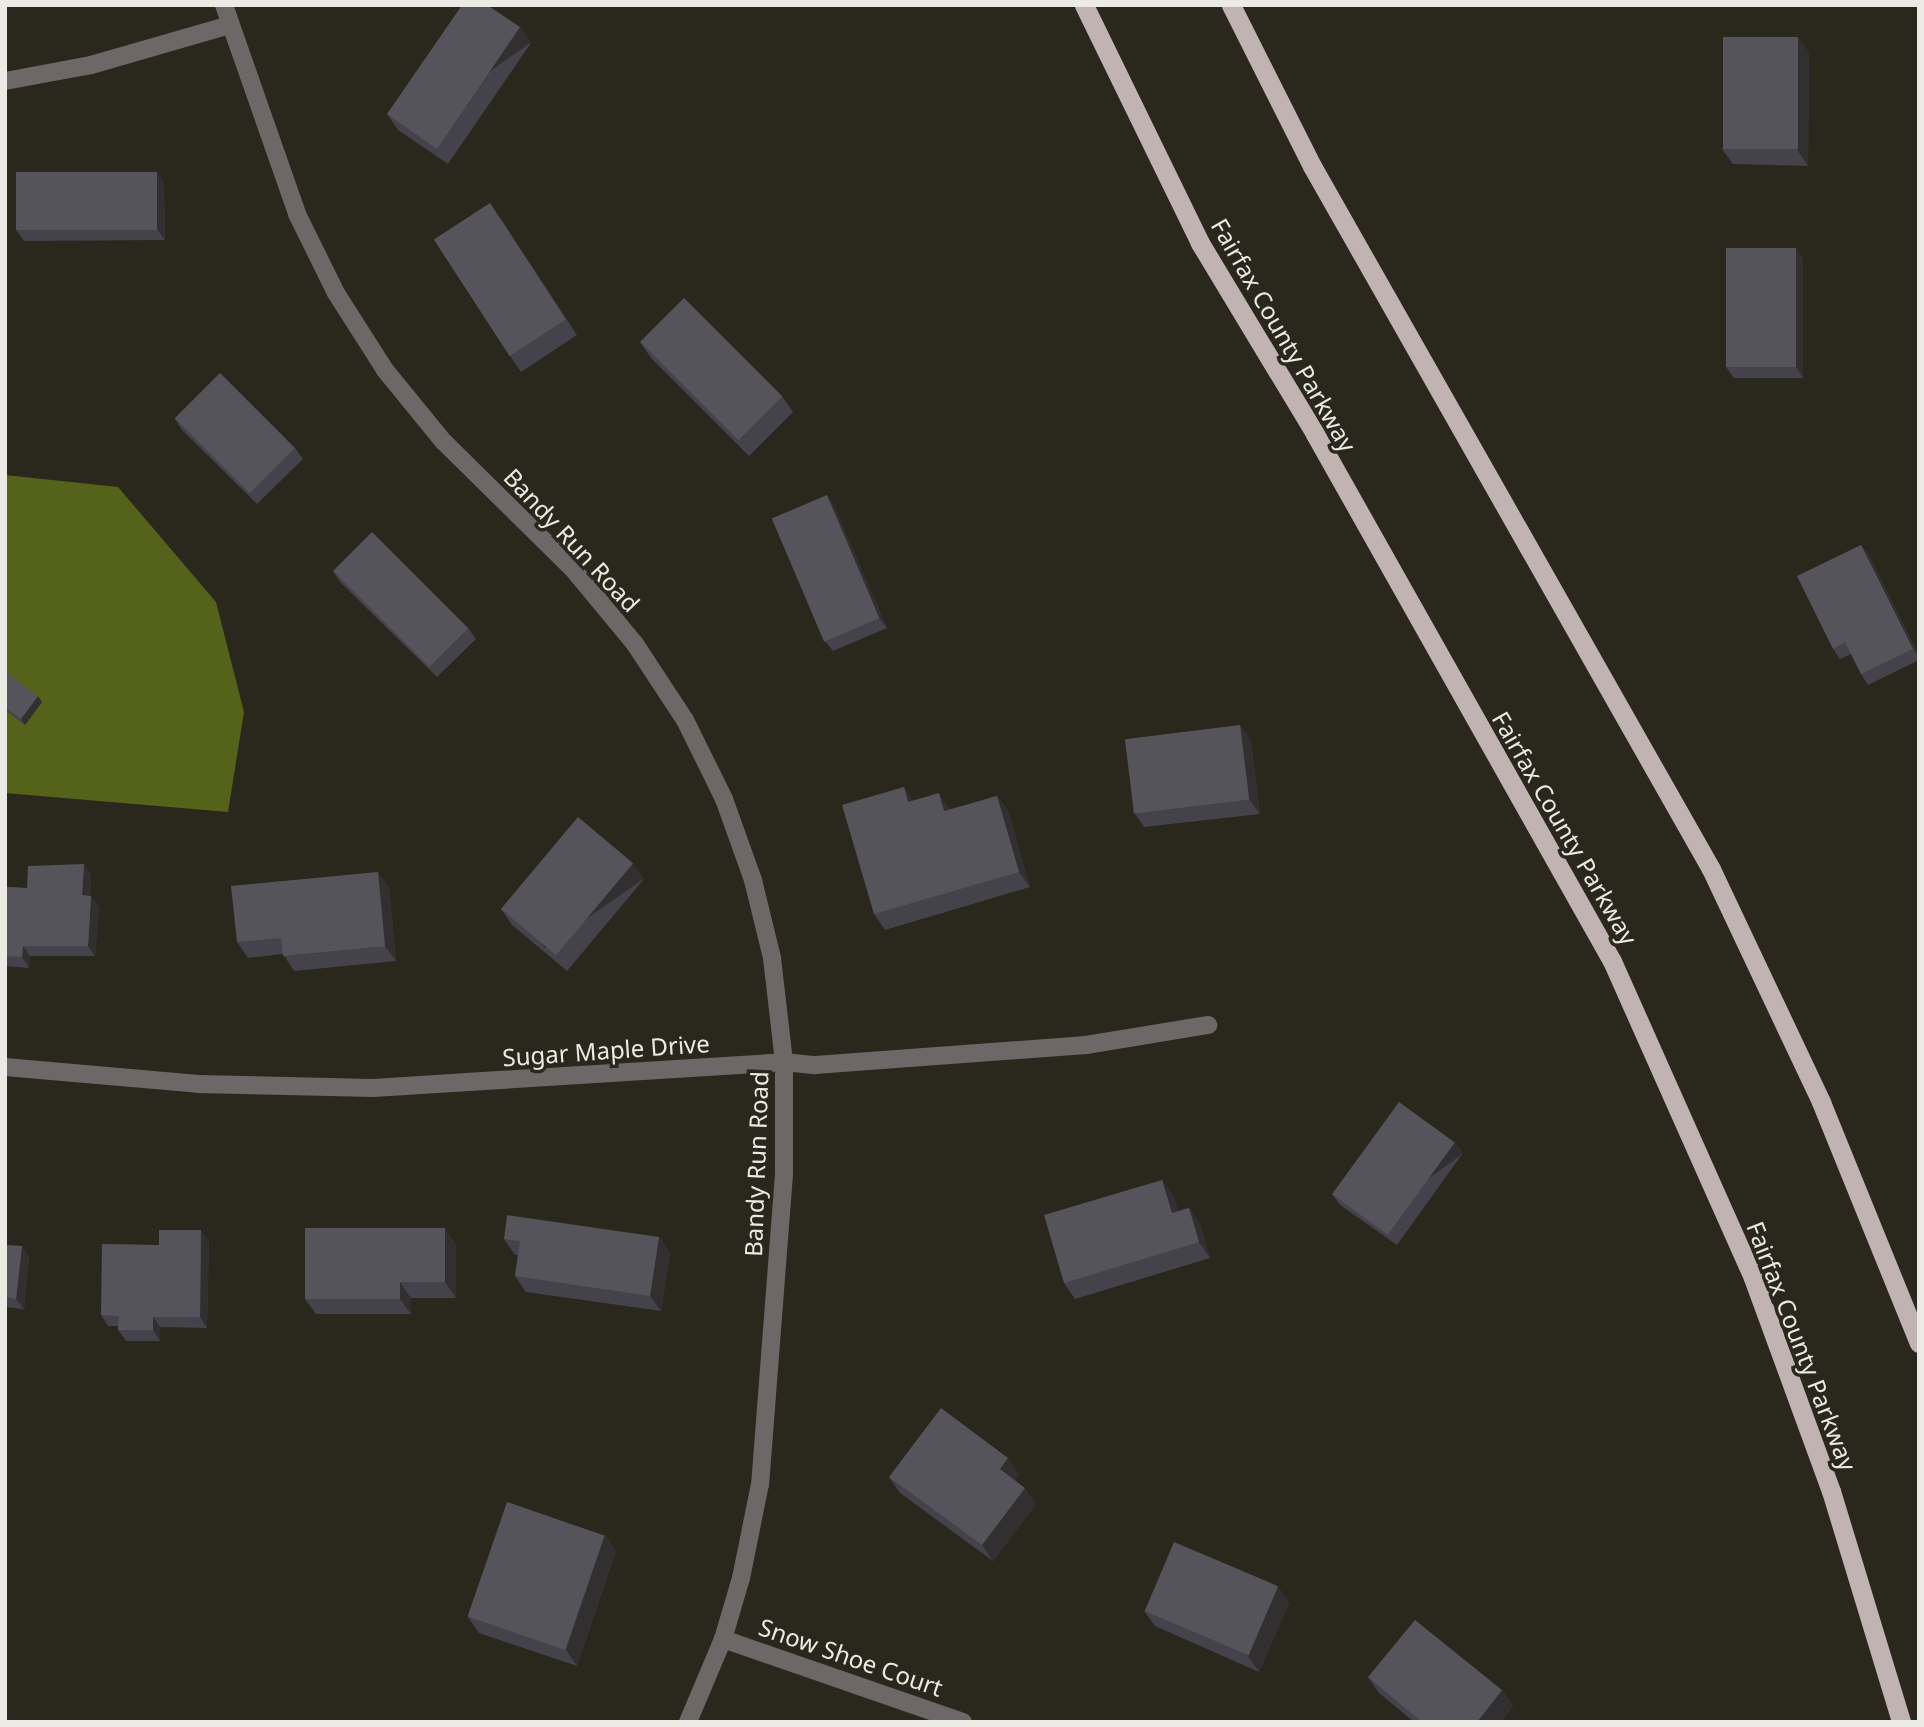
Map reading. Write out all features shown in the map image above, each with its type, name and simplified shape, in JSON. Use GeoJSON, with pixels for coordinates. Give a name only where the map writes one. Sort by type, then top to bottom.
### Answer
{"type":"FeatureCollection","features":[{"type":"Feature","properties":{"kind":"highway","name":"Fairfax County Parkway"},"geometry":{"type":"LineString","coordinates":[[1084,5],[1200,243],[1315,434],[1612,961],[1758,1291],[1831,1491],[1901,1722]]}},
{"type":"Feature","properties":{"kind":"highway"},"geometry":{"type":"LineString","coordinates":[[1231,5],[1312,166],[1711,869],[1821,1102],[1919,1343]]}},
{"type":"Feature","properties":{"kind":"street","name":"Bandy Run Road"},"geometry":{"type":"LineString","coordinates":[[224,5],[297,214],[336,293],[385,370],[443,441],[572,568],[635,644],[685,720],[724,799],[753,880],[772,958],[784,1062],[784,1174],[760,1484],[741,1578],[723,1639],[688,1722]]}},
{"type":"Feature","properties":{"kind":"street"},"geometry":{"type":"LineString","coordinates":[[5,81],[91,65],[230,25]]}},
{"type":"Feature","properties":{"kind":"street","name":"Sugar Maple Drive"},"geometry":{"type":"LineString","coordinates":[[5,1067],[198,1084],[373,1088],[784,1062],[815,1065],[1086,1045],[1208,1024]]}},
{"type":"Feature","properties":{"kind":"street","name":"Snow Shoe Court"},"geometry":{"type":"LineString","coordinates":[[723,1639],[963,1722]]}},
{"type":"Feature","properties":{"kind":"green space"},"geometry":{"type":"Polygon","coordinates":[[[5,475],[118,487],[216,602],[244,712],[228,812],[5,793],[5,475]]]}},
{"type":"Feature","properties":{"kind":"building"},"geometry":{"type":"Polygon","coordinates":[[[462,5],[487,5],[520,27],[437,149],[387,114],[462,5]]]}},
{"type":"Feature","properties":{"kind":"building"},"geometry":{"type":"Polygon","coordinates":[[[1723,37],[1798,37],[1798,149],[1723,149],[1723,37]]]}},
{"type":"Feature","properties":{"kind":"building"},"geometry":{"type":"Polygon","coordinates":[[[16,172],[157,172],[157,230],[16,230],[16,172]]]}},
{"type":"Feature","properties":{"kind":"building"},"geometry":{"type":"Polygon","coordinates":[[[490,203],[566,320],[510,356],[434,239],[490,203]]]}},
{"type":"Feature","properties":{"kind":"building"},"geometry":{"type":"Polygon","coordinates":[[[1726,248],[1796,248],[1796,367],[1726,367],[1726,248]]]}},
{"type":"Feature","properties":{"kind":"building"},"geometry":{"type":"Polygon","coordinates":[[[684,298],[782,396],[738,440],[640,342],[684,298]]]}},
{"type":"Feature","properties":{"kind":"building"},"geometry":{"type":"Polygon","coordinates":[[[220,373],[295,448],[250,493],[175,418],[220,373]]]}},
{"type":"Feature","properties":{"kind":"building"},"geometry":{"type":"Polygon","coordinates":[[[827,495],[879,618],[824,642],[772,518],[827,495]]]}},
{"type":"Feature","properties":{"kind":"building"},"geometry":{"type":"Polygon","coordinates":[[[372,532],[468,628],[429,667],[333,571],[372,532]]]}},
{"type":"Feature","properties":{"kind":"building"},"geometry":{"type":"Polygon","coordinates":[[[1861,545],[1913,649],[1861,674],[1845,642],[1833,649],[1797,576],[1861,545]]]}},
{"type":"Feature","properties":{"kind":"building"},"geometry":{"type":"Polygon","coordinates":[[[5,671],[38,696],[21,719],[5,708],[5,671]]]}},
{"type":"Feature","properties":{"kind":"building"},"geometry":{"type":"Polygon","coordinates":[[[1240,725],[1249,799],[1134,814],[1125,739],[1240,725]]]}},
{"type":"Feature","properties":{"kind":"building"},"geometry":{"type":"Polygon","coordinates":[[[904,787],[908,802],[939,793],[944,811],[997,796],[1019,872],[874,914],[842,805],[904,787]]]}},
{"type":"Feature","properties":{"kind":"building"},"geometry":{"type":"Polygon","coordinates":[[[578,817],[633,863],[556,955],[501,909],[578,817]]]}},
{"type":"Feature","properties":{"kind":"building"},"geometry":{"type":"Polygon","coordinates":[[[84,864],[82,895],[91,896],[88,946],[23,946],[22,957],[5,956],[5,887],[27,888],[28,866],[84,864]]]}},
{"type":"Feature","properties":{"kind":"building"},"geometry":{"type":"Polygon","coordinates":[[[378,872],[385,946],[283,956],[281,938],[237,942],[231,886],[378,872]]]}},
{"type":"Feature","properties":{"kind":"building"},"geometry":{"type":"Polygon","coordinates":[[[1399,1102],[1455,1143],[1388,1235],[1332,1194],[1399,1102]]]}},
{"type":"Feature","properties":{"kind":"building"},"geometry":{"type":"Polygon","coordinates":[[[1162,1180],[1172,1213],[1189,1208],[1199,1242],[1064,1283],[1044,1215],[1162,1180]]]}},
{"type":"Feature","properties":{"kind":"building"},"geometry":{"type":"Polygon","coordinates":[[[507,1215],[659,1237],[650,1296],[515,1276],[520,1241],[504,1239],[507,1215]]]}},
{"type":"Feature","properties":{"kind":"building"},"geometry":{"type":"Polygon","coordinates":[[[305,1228],[445,1228],[445,1282],[400,1282],[400,1299],[305,1299],[305,1228]]]}},
{"type":"Feature","properties":{"kind":"building"},"geometry":{"type":"Polygon","coordinates":[[[159,1230],[201,1230],[200,1317],[153,1317],[153,1330],[118,1330],[119,1316],[101,1315],[102,1244],[159,1245],[159,1230]]]}},
{"type":"Feature","properties":{"kind":"building"},"geometry":{"type":"Polygon","coordinates":[[[5,1245],[22,1246],[16,1299],[5,1297],[5,1245]]]}},
{"type":"Feature","properties":{"kind":"building"},"geometry":{"type":"Polygon","coordinates":[[[941,1408],[1008,1458],[1000,1469],[1025,1488],[982,1545],[889,1477],[941,1408]]]}},
{"type":"Feature","properties":{"kind":"building"},"geometry":{"type":"Polygon","coordinates":[[[507,1502],[604,1536],[565,1650],[468,1616],[507,1502]]]}},
{"type":"Feature","properties":{"kind":"building"},"geometry":{"type":"Polygon","coordinates":[[[1174,1542],[1278,1586],[1249,1655],[1145,1611],[1174,1542]]]}},
{"type":"Feature","properties":{"kind":"building"},"geometry":{"type":"Polygon","coordinates":[[[1415,1620],[1502,1690],[1477,1722],[1422,1722],[1368,1677],[1415,1620]]]}}]}
